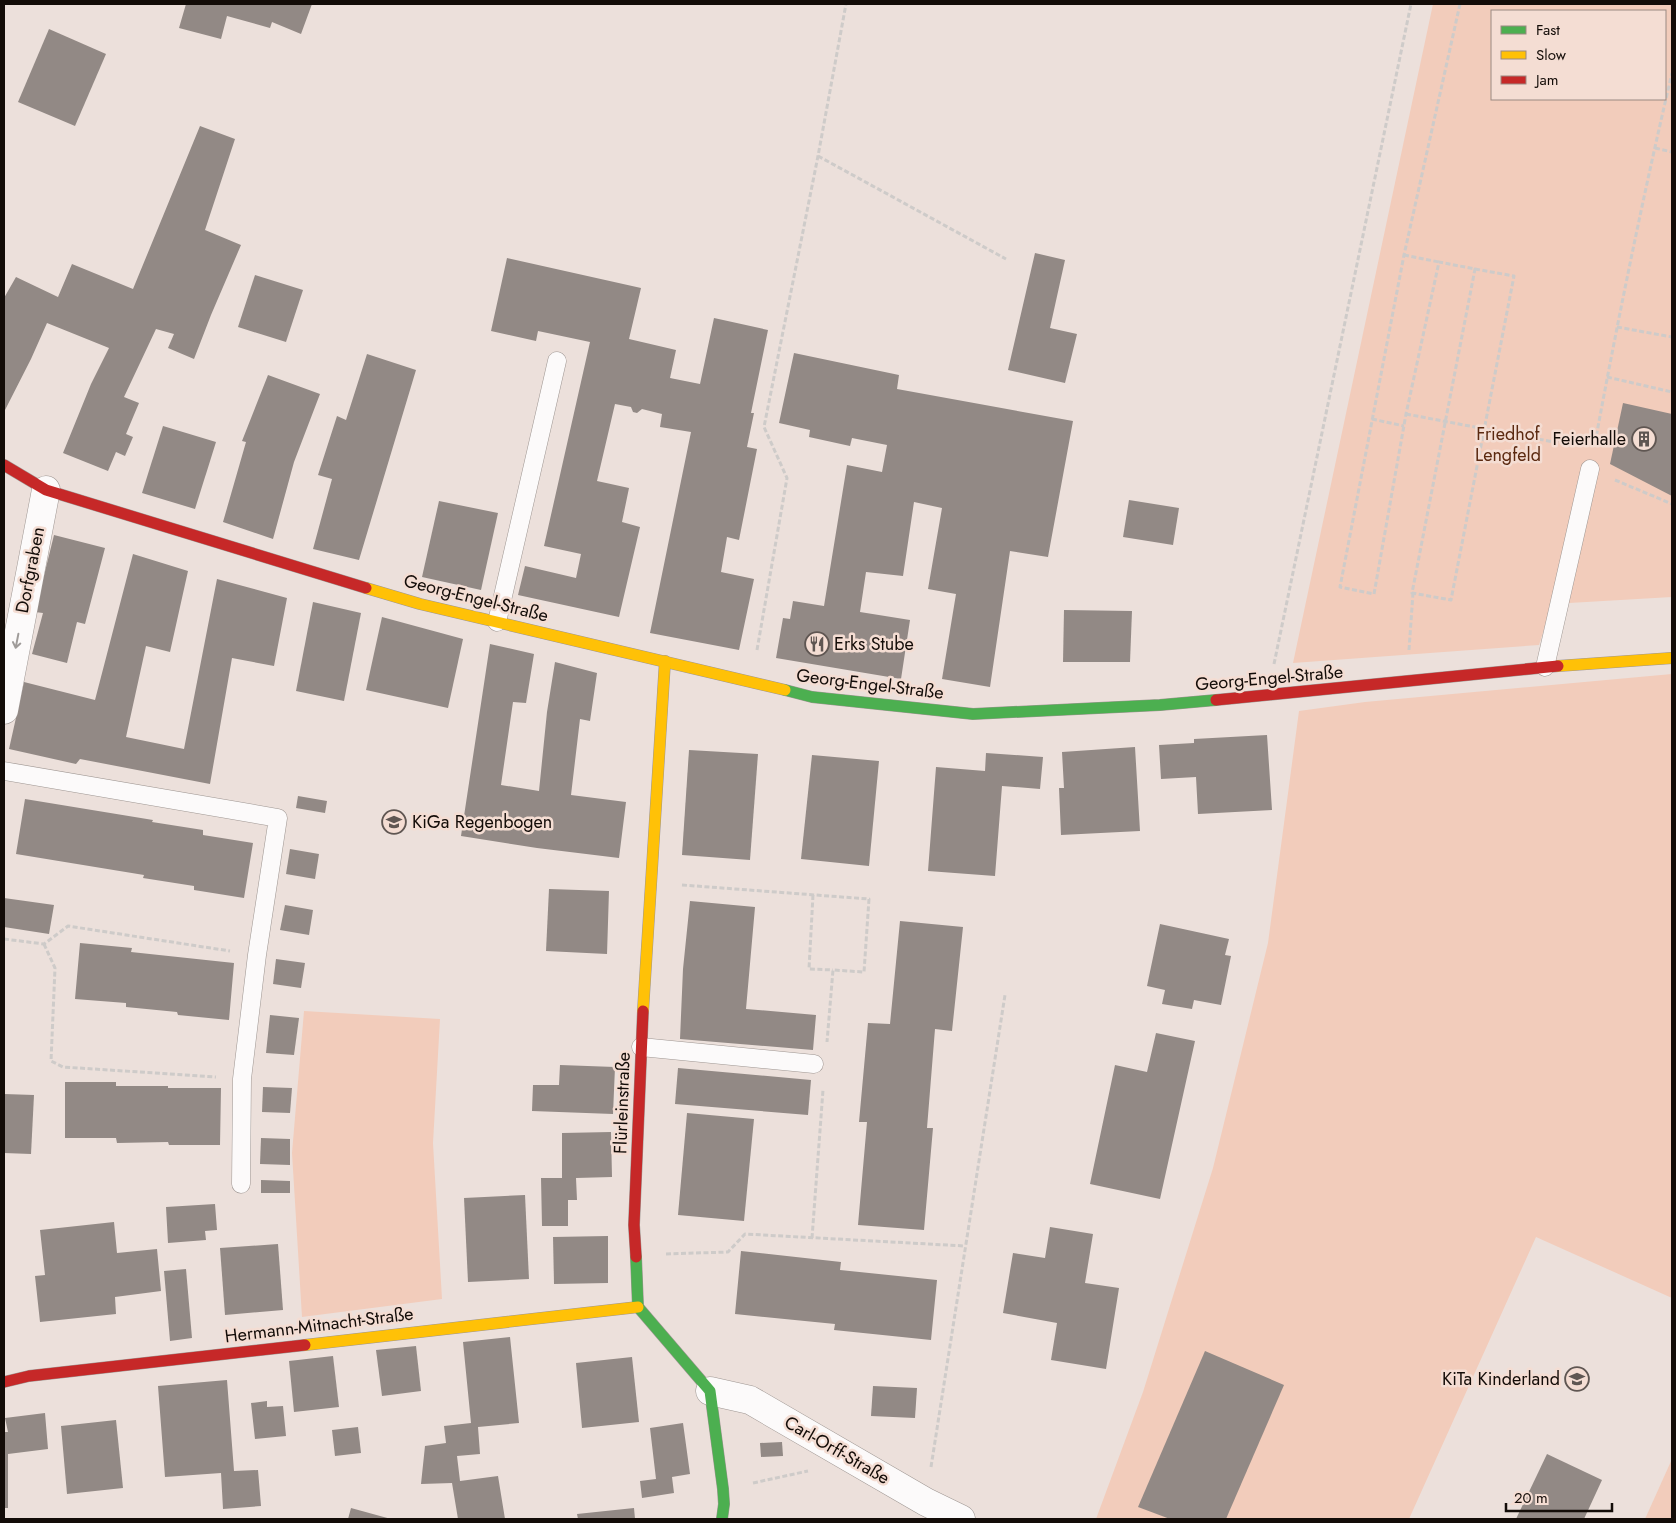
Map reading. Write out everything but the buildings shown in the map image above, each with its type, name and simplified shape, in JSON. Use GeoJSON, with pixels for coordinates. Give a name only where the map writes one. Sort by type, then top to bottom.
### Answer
{"type":"FeatureCollection","features":[{"type":"Feature","properties":{"kind":"street","name":"Georg-Engel-Straße"},"geometry":{"type":"LineString","coordinates":[[4,465],[46,490],[420,604],[812,697],[972,714],[1160,705],[1546,668],[1672,658]]}},
{"type":"Feature","properties":{"kind":"street","name":"Dorfgraben"},"geometry":{"type":"LineString","coordinates":[[4,710],[46,490]]}},
{"type":"Feature","properties":{"kind":"street","name":"Flürleinstraße"},"geometry":{"type":"LineString","coordinates":[[638,1306],[634,1225],[641,1047],[665,661]]}},
{"type":"Feature","properties":{"kind":"street","name":"Hermann-Mitnacht-Straße"},"geometry":{"type":"LineString","coordinates":[[4,1382],[29,1376],[638,1306]]}},
{"type":"Feature","properties":{"kind":"street"},"geometry":{"type":"LineString","coordinates":[[638,1306],[710,1392],[723,1489],[722,1519]]}},
{"type":"Feature","properties":{"kind":"street","name":"Carl-Orff-Straße"},"geometry":{"type":"LineString","coordinates":[[710,1392],[750,1400],[926,1502],[961,1519]]}},
{"type":"Feature","properties":{"kind":"lane"},"geometry":{"type":"LineString","coordinates":[[497,622],[557,361]]}},
{"type":"Feature","properties":{"kind":"lane"},"geometry":{"type":"LineString","coordinates":[[1546,668],[1590,468]]}},
{"type":"Feature","properties":{"kind":"lane"},"geometry":{"type":"LineString","coordinates":[[4,771],[278,818],[257,955],[242,1079],[241,1184]]}},
{"type":"Feature","properties":{"kind":"lane"},"geometry":{"type":"LineString","coordinates":[[641,1047],[814,1064]]}},
{"type":"Feature","properties":{"kind":"path"},"geometry":{"type":"LineString","coordinates":[[751,682],[787,478],[764,427],[846,4]]}},
{"type":"Feature","properties":{"kind":"path"},"geometry":{"type":"LineString","coordinates":[[1267,696],[1411,4]]}},
{"type":"Feature","properties":{"kind":"path"},"geometry":{"type":"LineString","coordinates":[[1439,262],[1406,414],[1374,594],[1340,587],[1404,255],[1460,4]]}},
{"type":"Feature","properties":{"kind":"path"},"geometry":{"type":"LineString","coordinates":[[1666,99],[1672,73]]}},
{"type":"Feature","properties":{"kind":"path"},"geometry":{"type":"LineString","coordinates":[[1666,100],[1617,326],[1590,468],[1672,504]]}},
{"type":"Feature","properties":{"kind":"path"},"geometry":{"type":"LineString","coordinates":[[1655,148],[1672,152]]}},
{"type":"Feature","properties":{"kind":"path"},"geometry":{"type":"LineString","coordinates":[[818,156],[1006,259]]}},
{"type":"Feature","properties":{"kind":"path"},"geometry":{"type":"LineString","coordinates":[[1404,255],[1514,276],[1451,600],[1413,593]]}},
{"type":"Feature","properties":{"kind":"path"},"geometry":{"type":"LineString","coordinates":[[1411,635],[1413,593],[1475,269]]}},
{"type":"Feature","properties":{"kind":"path"},"geometry":{"type":"LineString","coordinates":[[1617,326],[1672,337]]}},
{"type":"Feature","properties":{"kind":"path"},"geometry":{"type":"LineString","coordinates":[[1607,377],[1672,392]]}},
{"type":"Feature","properties":{"kind":"path"},"geometry":{"type":"LineString","coordinates":[[1406,414],[1594,450]]}},
{"type":"Feature","properties":{"kind":"path"},"geometry":{"type":"LineString","coordinates":[[1372,419],[1404,426]]}},
{"type":"Feature","properties":{"kind":"path"},"geometry":{"type":"LineString","coordinates":[[651,883],[869,899],[864,972],[809,969],[813,895]]}},
{"type":"Feature","properties":{"kind":"path"},"geometry":{"type":"LineString","coordinates":[[4,939],[44,944],[68,926],[257,955]]}},
{"type":"Feature","properties":{"kind":"path"},"geometry":{"type":"LineString","coordinates":[[44,944],[55,968],[51,1061],[63,1067],[242,1079]]}},
{"type":"Feature","properties":{"kind":"path"},"geometry":{"type":"LineString","coordinates":[[826,1047],[833,970]]}},
{"type":"Feature","properties":{"kind":"path"},"geometry":{"type":"LineString","coordinates":[[926,1502],[1005,995]]}},
{"type":"Feature","properties":{"kind":"path"},"geometry":{"type":"LineString","coordinates":[[812,1238],[823,1085]]}},
{"type":"Feature","properties":{"kind":"path"},"geometry":{"type":"LineString","coordinates":[[635,1254],[728,1252],[745,1234],[965,1246]]}},
{"type":"Feature","properties":{"kind":"path"},"geometry":{"type":"LineString","coordinates":[[723,1489],[809,1471]]}},
{"type":"Feature","properties":{"kind":"green space","name":"Friedhof Lengfeld"},"geometry":{"type":"Polygon","coordinates":[[[1433,4],[1672,4],[1672,597],[1552,604],[1539,645],[1293,663],[1433,4]]]}},
{"type":"Feature","properties":{"kind":"green space"},"geometry":{"type":"Polygon","coordinates":[[[1672,674],[1672,1298],[1536,1237],[1409,1519],[1096,1519],[1143,1392],[1213,1168],[1268,943],[1299,711],[1365,702],[1672,674]]]}},
{"type":"Feature","properties":{"kind":"green space"},"geometry":{"type":"Polygon","coordinates":[[[304,1011],[440,1019],[433,1143],[442,1299],[302,1317],[292,1153],[304,1011]]]}},
{"type":"Feature","properties":{"kind":"green space"},"geometry":{"type":"Polygon","coordinates":[[[1672,1459],[1672,1519],[1645,1519],[1672,1459]]]}},
{"type":"Feature","properties":{"kind":"traffic: fast"},"geometry":{"type":"LineString","coordinates":[[785,690],[812,697],[973,714],[1160,705],[1216,700]]}},
{"type":"Feature","properties":{"kind":"traffic: fast"},"geometry":{"type":"LineString","coordinates":[[636,1257],[638,1307],[710,1391],[723,1489],[722,1519]]}},
{"type":"Feature","properties":{"kind":"traffic: slow"},"geometry":{"type":"LineString","coordinates":[[366,588],[420,604],[785,690]]}},
{"type":"Feature","properties":{"kind":"traffic: slow"},"geometry":{"type":"LineString","coordinates":[[1558,666],[1672,658]]}},
{"type":"Feature","properties":{"kind":"traffic: slow"},"geometry":{"type":"LineString","coordinates":[[643,1011],[665,661]]}},
{"type":"Feature","properties":{"kind":"traffic: slow"},"geometry":{"type":"LineString","coordinates":[[305,1345],[638,1307]]}},
{"type":"Feature","properties":{"kind":"traffic: jam"},"geometry":{"type":"LineString","coordinates":[[4,465],[46,490],[366,588]]}},
{"type":"Feature","properties":{"kind":"traffic: jam"},"geometry":{"type":"LineString","coordinates":[[1216,700],[1558,666]]}},
{"type":"Feature","properties":{"kind":"traffic: jam"},"geometry":{"type":"LineString","coordinates":[[636,1257],[634,1225],[643,1011]]}},
{"type":"Feature","properties":{"kind":"traffic: jam"},"geometry":{"type":"LineString","coordinates":[[4,1382],[29,1376],[305,1345]]}},
{"type":"Feature","properties":{"kind":"place","name":"Feierhalle"},"geometry":{"type":"Point","coordinates":[1644,439]}},
{"type":"Feature","properties":{"kind":"place","name":"Erks Stube"},"geometry":{"type":"Point","coordinates":[817,644]}},
{"type":"Feature","properties":{"kind":"place","name":"KiGa Regenbogen"},"geometry":{"type":"Point","coordinates":[394,822]}},
{"type":"Feature","properties":{"kind":"place","name":"KiTa Kinderland"},"geometry":{"type":"Point","coordinates":[1577,1379]}}]}
